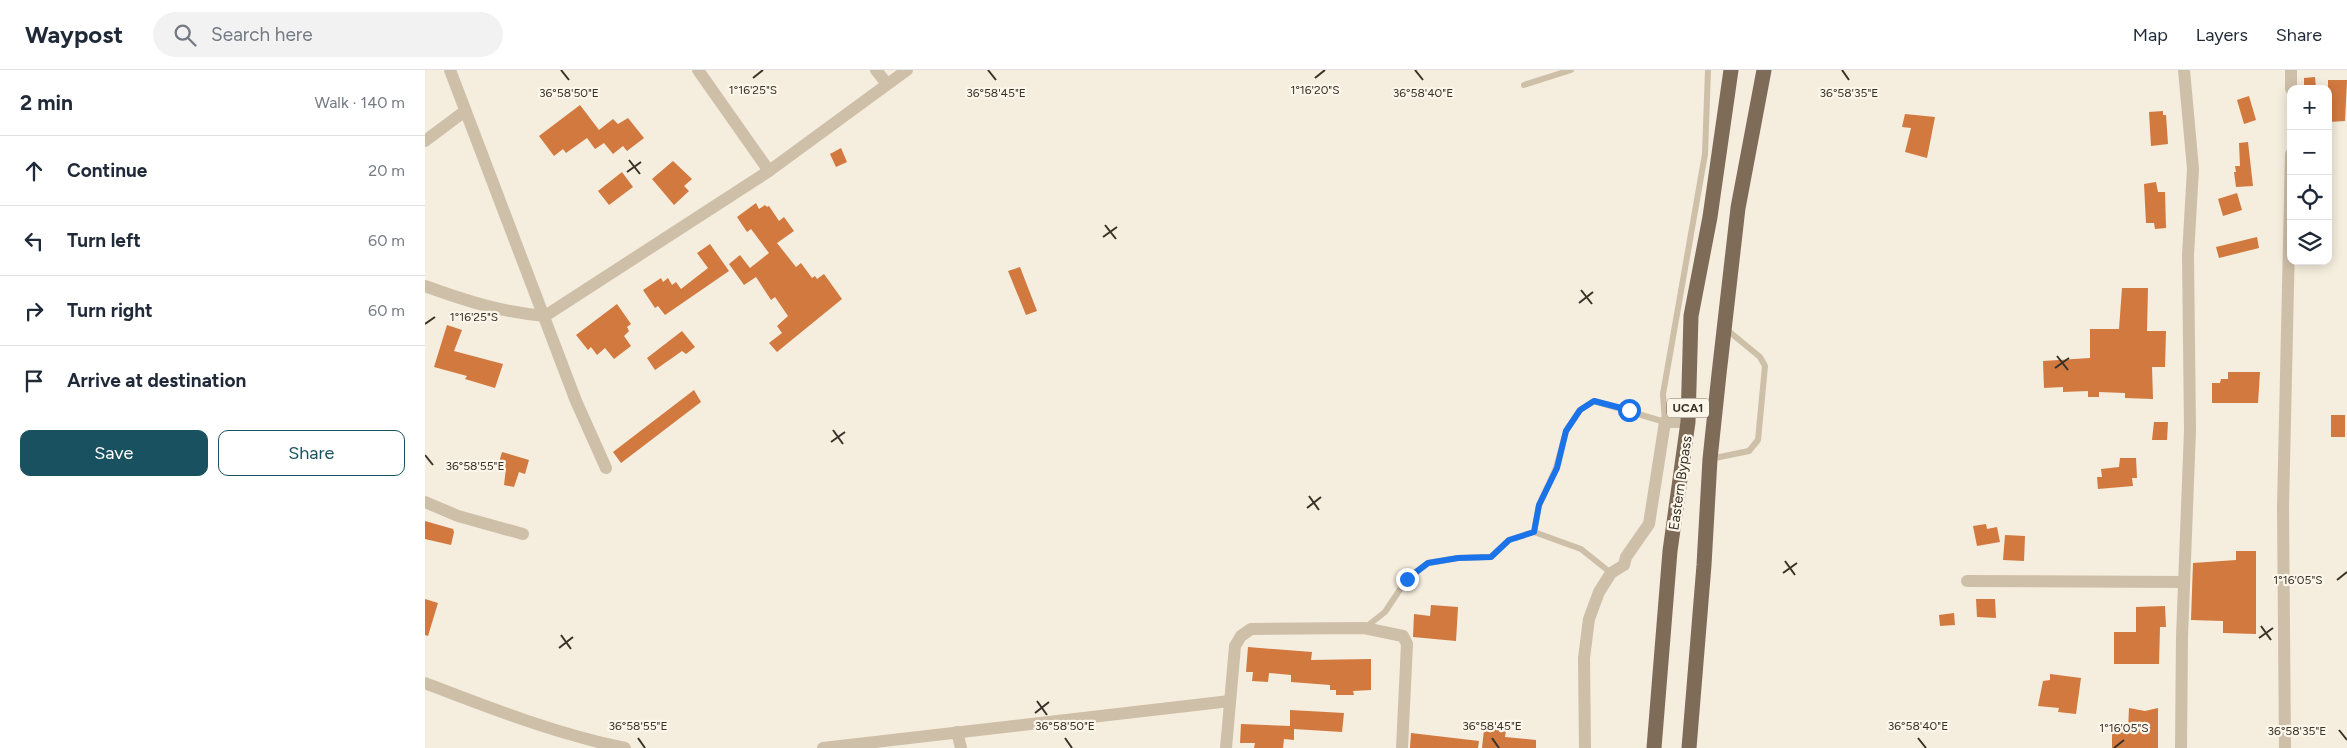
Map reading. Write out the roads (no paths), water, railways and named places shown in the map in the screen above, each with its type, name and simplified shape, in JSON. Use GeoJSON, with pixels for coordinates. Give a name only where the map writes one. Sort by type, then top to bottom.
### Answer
{"type":"FeatureCollection","features":[{"type":"Feature","properties":{"kind":"main road","name":"Eastern Bypass"},"geometry":{"type":"LineString","coordinates":[[1654,748],[1670,551],[1688,422],[1691,316],[1710,217],[1731,70]]}},
{"type":"Feature","properties":{"kind":"main road","name":"Eastern Bypass"},"geometry":{"type":"LineString","coordinates":[[1689,748],[1705,565],[1711,459],[1738,208],[1764,70]]}},
{"type":"Feature","properties":{"kind":"street"},"geometry":{"type":"LineString","coordinates":[[450,70],[577,401],[606,468]]}},
{"type":"Feature","properties":{"kind":"street"},"geometry":{"type":"LineString","coordinates":[[698,70],[769,171]]}},
{"type":"Feature","properties":{"kind":"street"},"geometry":{"type":"LineString","coordinates":[[876,70],[887,84]]}},
{"type":"Feature","properties":{"kind":"street"},"geometry":{"type":"LineString","coordinates":[[425,286],[457,298],[509,313],[545,316],[769,171],[907,70]]}},
{"type":"Feature","properties":{"kind":"street"},"geometry":{"type":"LineString","coordinates":[[2181,748],[2184,582],[2190,430],[2188,255],[2193,169],[2184,70]]}},
{"type":"Feature","properties":{"kind":"street"},"geometry":{"type":"LineString","coordinates":[[2291,70],[2291,85]]}},
{"type":"Feature","properties":{"kind":"street"},"geometry":{"type":"LineString","coordinates":[[425,141],[465,111]]}},
{"type":"Feature","properties":{"kind":"street"},"geometry":{"type":"LineString","coordinates":[[2285,748],[2283,508],[2291,175]]}},
{"type":"Feature","properties":{"kind":"street"},"geometry":{"type":"LineString","coordinates":[[1585,748],[1584,658],[1589,619],[1599,592],[1611,573],[1624,565],[1626,556],[1649,524],[1665,422],[1688,422]]}},
{"type":"Feature","properties":{"kind":"street"},"geometry":{"type":"LineString","coordinates":[[425,502],[458,516],[523,534]]}},
{"type":"Feature","properties":{"kind":"street"},"geometry":{"type":"LineString","coordinates":[[1967,580],[2184,582]]}},
{"type":"Feature","properties":{"kind":"street"},"geometry":{"type":"LineString","coordinates":[[1226,748],[1235,646],[1241,636],[1251,629],[1364,628],[1398,633],[1403,636],[1407,644],[1402,748]]}},
{"type":"Feature","properties":{"kind":"street"},"geometry":{"type":"LineString","coordinates":[[425,683],[508,715],[589,741],[625,748]]}},
{"type":"Feature","properties":{"kind":"street"},"geometry":{"type":"LineString","coordinates":[[823,748],[1230,701]]}},
{"type":"Feature","properties":{"kind":"street"},"geometry":{"type":"LineString","coordinates":[[957,732],[961,748]]}},
{"type":"Feature","properties":{"kind":"lane"},"geometry":{"type":"LineString","coordinates":[[1524,85],[1571,70]]}},
{"type":"Feature","properties":{"kind":"lane"},"geometry":{"type":"LineString","coordinates":[[1534,532],[1539,505],[1557,468],[1566,431],[1580,410],[1594,401],[1665,422],[1663,394],[1705,154],[1708,70]]}},
{"type":"Feature","properties":{"kind":"lane"},"geometry":{"type":"LineString","coordinates":[[1711,459],[1749,451],[1758,440],[1765,366],[1760,357],[1725,328]]}},
{"type":"Feature","properties":{"kind":"lane"},"geometry":{"type":"LineString","coordinates":[[1364,628],[1385,612],[1407,579],[1428,563],[1458,558],[1491,557],[1509,540],[1534,532],[1581,549],[1611,573]]}}]}
